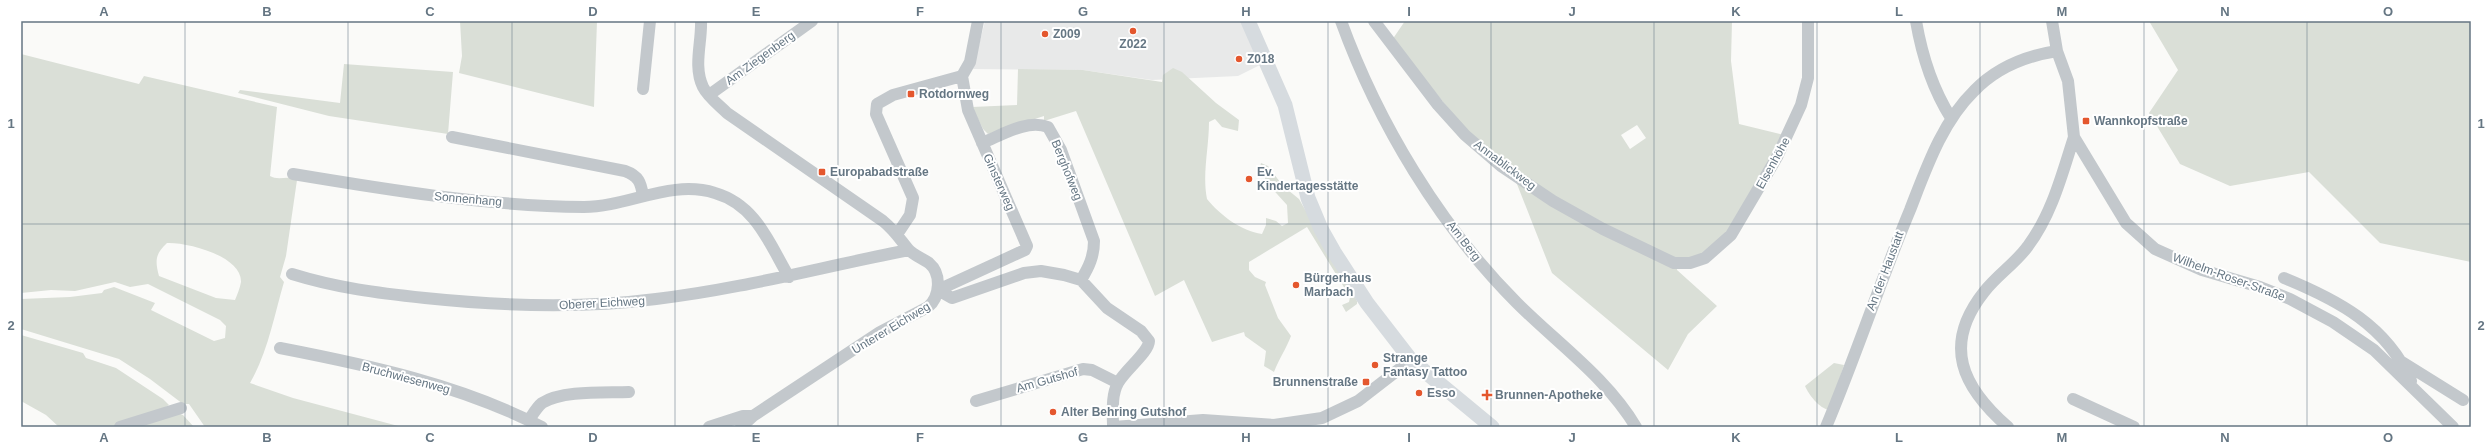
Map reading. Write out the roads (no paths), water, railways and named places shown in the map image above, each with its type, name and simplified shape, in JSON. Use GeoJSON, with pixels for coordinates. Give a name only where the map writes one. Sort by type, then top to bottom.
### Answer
{"type":"FeatureCollection","features":[{"type":"Feature","properties":{"kind":"main road"},"geometry":{"type":"LineString","coordinates":[[1248,21],[1285,105],[1308,198],[1321,230],[1367,303],[1411,360],[1492,427]]}},
{"type":"Feature","properties":{"kind":"street"},"geometry":{"type":"LineString","coordinates":[[643,89],[650,21]]}},
{"type":"Feature","properties":{"kind":"street"},"geometry":{"type":"LineString","coordinates":[[701,21],[700,68],[703,86],[709,95],[727,113],[855,199],[898,233],[909,250]]}},
{"type":"Feature","properties":{"kind":"street","name":"Am Ziegenberg"},"geometry":{"type":"LineString","coordinates":[[709,95],[812,21]]}},
{"type":"Feature","properties":{"kind":"street"},"geometry":{"type":"LineString","coordinates":[[898,233],[910,215],[913,198],[876,114],[878,104],[893,95],[962,76],[970,62],[978,21]]}},
{"type":"Feature","properties":{"kind":"street","name":"Am Berg"},"geometry":{"type":"LineString","coordinates":[[1341,21],[1361,73],[1426,193],[1489,273],[1518,303],[1591,370],[1627,412],[1636,427]]}},
{"type":"Feature","properties":{"kind":"street","name":"Annablickweg"},"geometry":{"type":"LineString","coordinates":[[1374,21],[1443,110],[1465,135],[1501,166],[1553,201],[1597,225],[1674,263]]}},
{"type":"Feature","properties":{"kind":"street","name":"Elsenhöhe"},"geometry":{"type":"LineString","coordinates":[[1674,263],[1690,262],[1705,258],[1731,235],[1783,145],[1801,105],[1808,78],[1808,21]]}},
{"type":"Feature","properties":{"kind":"street"},"geometry":{"type":"LineString","coordinates":[[1916,21],[1926,64],[1938,99],[1951,118]]}},
{"type":"Feature","properties":{"kind":"street"},"geometry":{"type":"LineString","coordinates":[[2008,427],[1990,411],[1969,384],[1961,357],[1962,337],[1975,304],[2035,236],[2059,183],[2074,137],[2068,81],[2057,51],[2052,21]]}},
{"type":"Feature","properties":{"kind":"street","name":"An der Haustatt"},"geometry":{"type":"LineString","coordinates":[[1826,427],[1894,248],[1920,185],[1951,118],[1974,90],[1998,71],[2032,55],[2057,51]]}},
{"type":"Feature","properties":{"kind":"street","name":"Ginsterweg"},"geometry":{"type":"LineString","coordinates":[[938,290],[1026,250],[1025,242],[968,110],[962,76]]}},
{"type":"Feature","properties":{"kind":"street","name":"Berghofweg"},"geometry":{"type":"LineString","coordinates":[[982,143],[1022,127],[1038,123],[1048,127],[1061,150],[1094,241],[1094,252],[1089,267],[1081,280]]}},
{"type":"Feature","properties":{"kind":"street"},"geometry":{"type":"LineString","coordinates":[[452,137],[625,171],[637,177],[644,196]]}},
{"type":"Feature","properties":{"kind":"street","name":"Wilhelm-Roser-Straße"},"geometry":{"type":"LineString","coordinates":[[2074,137],[2126,223],[2155,249],[2202,270],[2260,287],[2290,299],[2333,322],[2378,355],[2453,427]]}},
{"type":"Feature","properties":{"kind":"street","name":"Sonnenhang"},"geometry":{"type":"LineString","coordinates":[[293,174],[465,200],[584,207],[608,206],[659,192],[698,190],[715,193],[737,202],[758,222],[789,276]]}},
{"type":"Feature","properties":{"kind":"street","name":"Unterer Eichweg"},"geometry":{"type":"LineString","coordinates":[[742,427],[753,416],[880,332],[933,303],[938,290],[938,278],[930,264],[909,250]]}},
{"type":"Feature","properties":{"kind":"street","name":"Oberer Eichweg"},"geometry":{"type":"LineString","coordinates":[[292,274],[343,288],[377,293],[461,302],[550,305],[655,300],[789,276],[909,250]]}},
{"type":"Feature","properties":{"kind":"street"},"geometry":{"type":"LineString","coordinates":[[938,290],[952,298],[1008,277],[1041,271],[1081,280],[1107,308],[1141,331],[1149,342],[1147,350],[1129,366],[1118,383],[1114,401],[1114,427],[1203,420],[1274,425],[1323,423],[1358,401],[1411,360]]}},
{"type":"Feature","properties":{"kind":"street","name":"Wilhelm-Roser-Straße"},"geometry":{"type":"LineString","coordinates":[[2284,278],[2309,288],[2357,314],[2391,346],[2414,390]]}},
{"type":"Feature","properties":{"kind":"street","name":"Bruchwiesenweg"},"geometry":{"type":"LineString","coordinates":[[280,348],[331,358],[458,392],[529,420],[542,427]]}},
{"type":"Feature","properties":{"kind":"street","name":"Wilhelm-Roser-Straße"},"geometry":{"type":"LineString","coordinates":[[2378,355],[2400,361],[2463,400]]}},
{"type":"Feature","properties":{"kind":"street","name":"Am Gutshof"},"geometry":{"type":"LineString","coordinates":[[976,401],[1083,369],[1092,370],[1118,383]]}},
{"type":"Feature","properties":{"kind":"street"},"geometry":{"type":"LineString","coordinates":[[529,420],[541,404],[554,398],[578,394],[629,392]]}},
{"type":"Feature","properties":{"kind":"street"},"geometry":{"type":"LineString","coordinates":[[2073,399],[2134,427]]}},
{"type":"Feature","properties":{"kind":"street"},"geometry":{"type":"LineString","coordinates":[[120,427],[181,408]]}},
{"type":"Feature","properties":{"kind":"street","name":"Unterer Eichweg"},"geometry":{"type":"LineString","coordinates":[[709,427],[743,416],[753,416]]}},
{"type":"Feature","properties":{"kind":"place","name":"Z022"},"geometry":{"type":"Point","coordinates":[1133,31]}},
{"type":"Feature","properties":{"kind":"place","name":"Z009"},"geometry":{"type":"Point","coordinates":[1045,34]}},
{"type":"Feature","properties":{"kind":"place","name":"Z018"},"geometry":{"type":"Point","coordinates":[1239,59]}},
{"type":"Feature","properties":{"kind":"place","name":"Rotdornweg"},"geometry":{"type":"Point","coordinates":[911,94]}},
{"type":"Feature","properties":{"kind":"place","name":"Wannkopfstraße"},"geometry":{"type":"Point","coordinates":[2086,121]}},
{"type":"Feature","properties":{"kind":"place","name":"Europabadstraße"},"geometry":{"type":"Point","coordinates":[822,172]}},
{"type":"Feature","properties":{"kind":"place","name":"Ev. Kindertagesstätte"},"geometry":{"type":"Point","coordinates":[1249,179]}},
{"type":"Feature","properties":{"kind":"place","name":"Bürgerhaus Marbach"},"geometry":{"type":"Point","coordinates":[1296,285]}},
{"type":"Feature","properties":{"kind":"place","name":"Strange Fantasy Tattoo"},"geometry":{"type":"Point","coordinates":[1375,365]}},
{"type":"Feature","properties":{"kind":"place","name":"Brunnenstraße"},"geometry":{"type":"Point","coordinates":[1366,382]}},
{"type":"Feature","properties":{"kind":"place","name":"Esso"},"geometry":{"type":"Point","coordinates":[1419,393]}},
{"type":"Feature","properties":{"kind":"place","name":"Brunnen-Apotheke"},"geometry":{"type":"Point","coordinates":[1487,395]}},
{"type":"Feature","properties":{"kind":"place","name":"Alter Behring Gutshof"},"geometry":{"type":"Point","coordinates":[1053,412]}}]}
